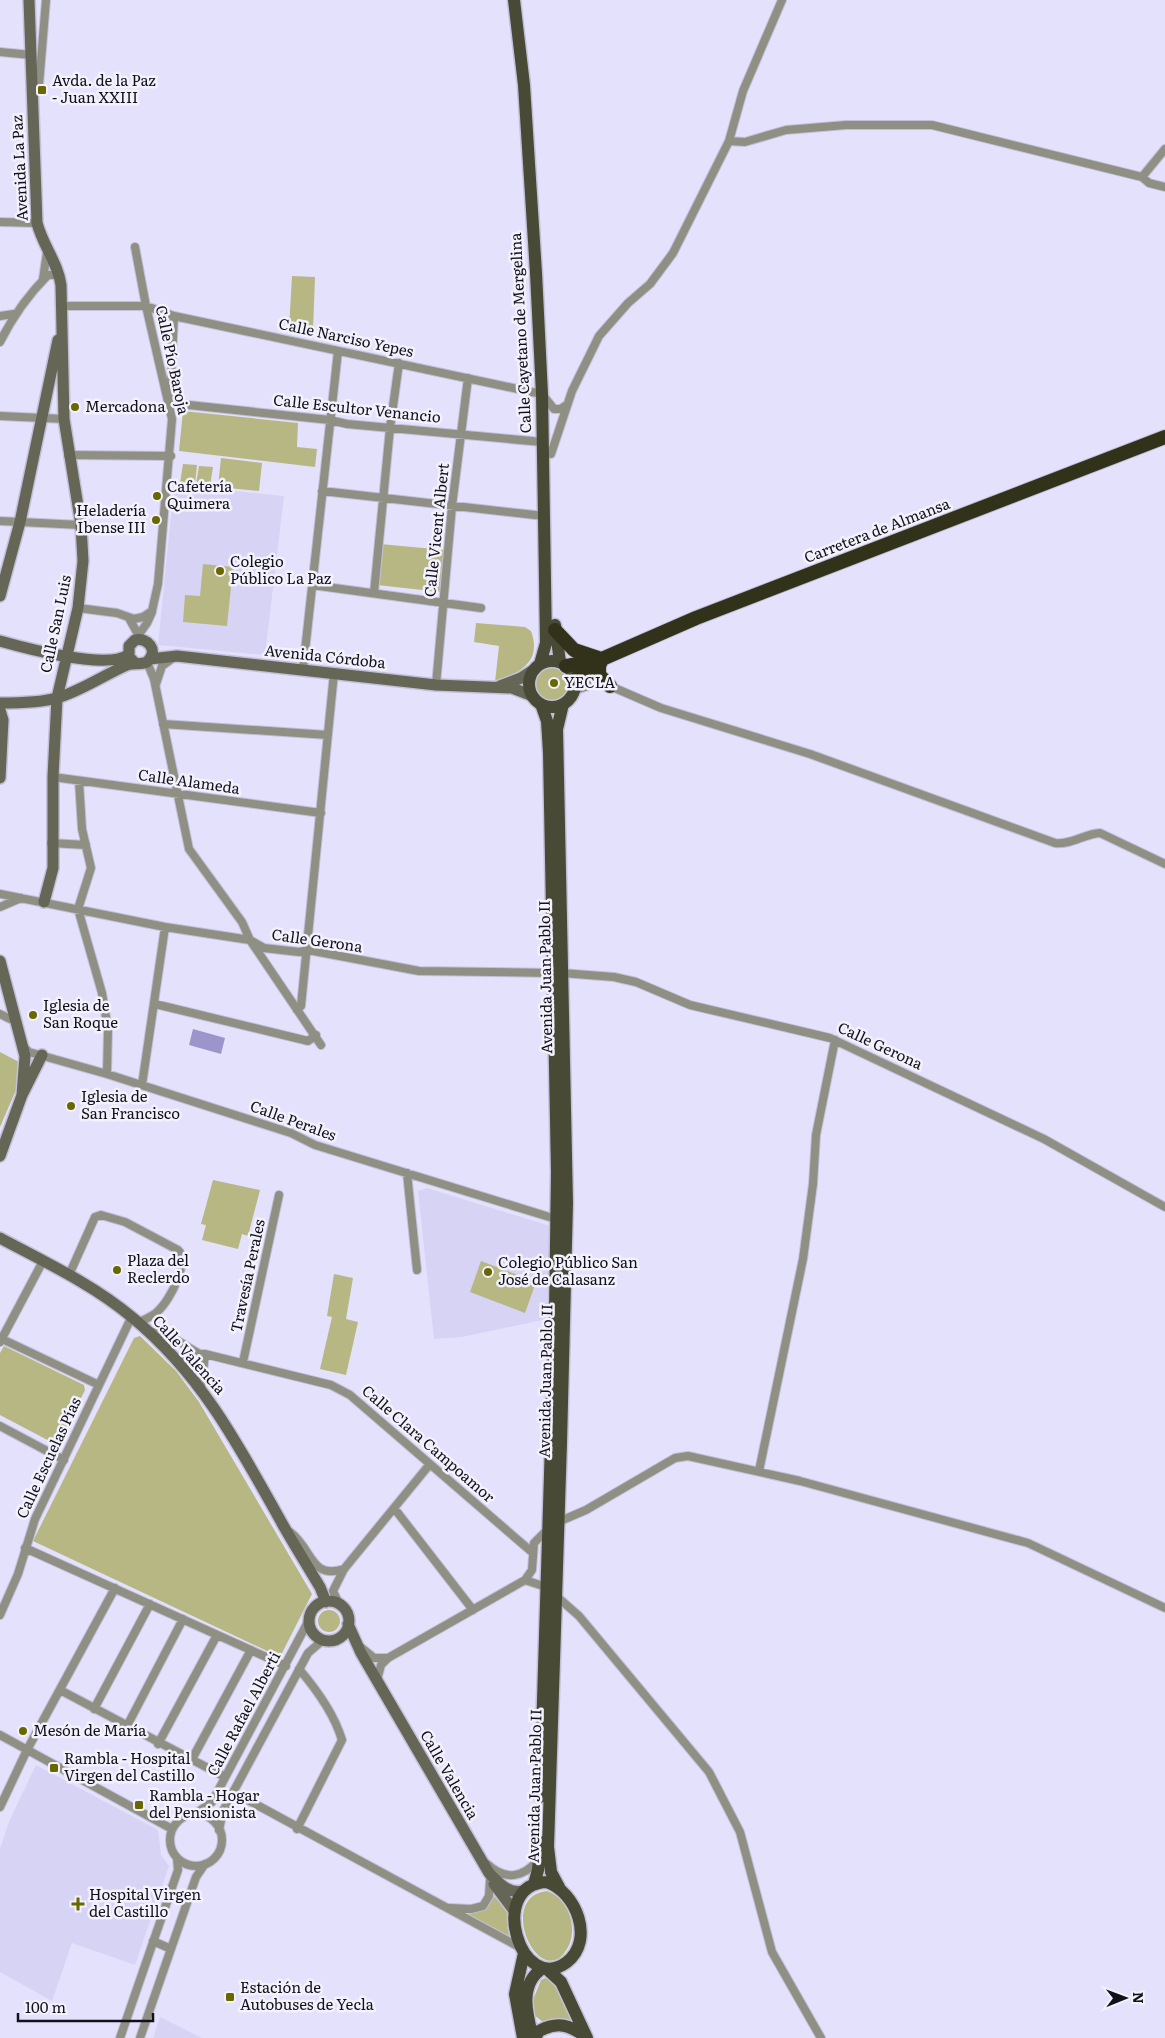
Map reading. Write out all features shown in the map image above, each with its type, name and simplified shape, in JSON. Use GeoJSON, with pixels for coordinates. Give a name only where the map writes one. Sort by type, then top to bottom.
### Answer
{"type":"FeatureCollection","features":[{"type":"Feature","properties":{"kind":"highway","name":"Carretera de Almansa"},"geometry":{"type":"LineString","coordinates":[[602,659],[696,618],[1165,437]]}},
{"type":"Feature","properties":{"kind":"highway"},"geometry":{"type":"LineString","coordinates":[[555,630],[574,650],[602,659]]}},
{"type":"Feature","properties":{"kind":"highway"},"geometry":{"type":"LineString","coordinates":[[563,664],[602,659]]}},
{"type":"Feature","properties":{"kind":"highway"},"geometry":{"type":"LineString","coordinates":[[574,684],[602,659]]}},
{"type":"Feature","properties":{"kind":"highway"},"geometry":{"type":"LineString","coordinates":[[602,659],[598,666],[599,675],[610,686]]}},
{"type":"Feature","properties":{"kind":"main road","name":"Calle Cayetano de Mergelina"},"geometry":{"type":"LineString","coordinates":[[514,0],[524,85],[545,399],[551,454],[555,630],[563,664]]}},
{"type":"Feature","properties":{"kind":"main road","name":"Calle Cayetano de Mergelina"},"geometry":{"type":"LineString","coordinates":[[522,0],[532,84],[545,399],[542,442],[546,643],[537,666]]}},
{"type":"Feature","properties":{"kind":"main road","name":"Avenida La Paz"},"geometry":{"type":"LineString","coordinates":[[29,1],[37,223],[47,251],[60,275],[62,321]]}},
{"type":"Feature","properties":{"kind":"main road"},"geometry":{"type":"LineString","coordinates":[[0,596],[20,522],[62,321]]}},
{"type":"Feature","properties":{"kind":"main road","name":"Calle San Luis"},"geometry":{"type":"LineString","coordinates":[[44,902],[52,874],[52,777],[57,698],[78,608],[83,560],[81,525],[68,455],[64,419],[62,321]]}},
{"type":"Feature","properties":{"kind":"main road"},"geometry":{"type":"LineString","coordinates":[[0,703],[57,698],[142,657],[147,642],[138,639],[129,646],[142,657]]}},
{"type":"Feature","properties":{"kind":"main road"},"geometry":{"type":"LineString","coordinates":[[0,641],[66,658],[142,657]]}},
{"type":"Feature","properties":{"kind":"main road","name":"Avenida Córdoba"},"geometry":{"type":"LineString","coordinates":[[142,657],[173,656],[436,684],[496,687],[519,690],[537,700]]}},
{"type":"Feature","properties":{"kind":"main road"},"geometry":{"type":"LineString","coordinates":[[496,687],[512,682],[546,662],[563,664],[574,684],[558,718],[554,753]]}},
{"type":"Feature","properties":{"kind":"main road"},"geometry":{"type":"LineString","coordinates":[[537,666],[529,683],[547,721],[554,753]]}},
{"type":"Feature","properties":{"kind":"main road"},"geometry":{"type":"LineString","coordinates":[[537,700],[552,707],[563,704]]}},
{"type":"Feature","properties":{"kind":"main road"},"geometry":{"type":"LineString","coordinates":[[0,710],[3,720],[0,778]]}},
{"type":"Feature","properties":{"kind":"main road","name":"Avenida Juan Pablo II"},"geometry":{"type":"LineString","coordinates":[[554,753],[557,973],[556,1219],[548,1530],[551,1590],[548,1846],[551,1872],[559,1887]]}},
{"type":"Feature","properties":{"kind":"main road"},"geometry":{"type":"LineString","coordinates":[[0,961],[23,1047],[26,1068],[22,1095]]}},
{"type":"Feature","properties":{"kind":"main road","name":"Avenida Juan Pablo II"},"geometry":{"type":"LineString","coordinates":[[530,1887],[539,1858],[551,1590],[558,1522],[567,1203],[557,973]]}},
{"type":"Feature","properties":{"kind":"main road"},"geometry":{"type":"LineString","coordinates":[[0,1156],[22,1095],[42,1055]]}},
{"type":"Feature","properties":{"kind":"main road","name":"Calle Valencia"},"geometry":{"type":"LineString","coordinates":[[0,1238],[69,1275],[135,1319],[180,1364],[201,1388],[233,1435],[320,1588],[326,1602]]}},
{"type":"Feature","properties":{"kind":"main road"},"geometry":{"type":"LineString","coordinates":[[335,1640],[342,1635],[348,1624],[346,1612],[339,1604],[326,1602],[313,1609],[309,1620],[311,1630],[322,1640],[335,1640],[350,1645],[361,1653]]}},
{"type":"Feature","properties":{"kind":"main road","name":"Calle Valencia"},"geometry":{"type":"LineString","coordinates":[[348,1624],[361,1653],[489,1873],[504,1888],[516,1892],[530,1887]]}},
{"type":"Feature","properties":{"kind":"main road"},"geometry":{"type":"LineString","coordinates":[[489,1873],[499,1892],[515,1912]]}},
{"type":"Feature","properties":{"kind":"main road"},"geometry":{"type":"LineString","coordinates":[[568,1994],[567,1975],[569,1961],[579,1946],[580,1926],[575,1906],[559,1887],[547,1882],[530,1887],[518,1901],[515,1912],[515,1929],[523,1951],[530,1960],[557,1976],[568,1994],[587,2038]]}},
{"type":"Feature","properties":{"kind":"main road"},"geometry":{"type":"LineString","coordinates":[[523,1951],[515,1994],[523,2038]]}},
{"type":"Feature","properties":{"kind":"main road"},"geometry":{"type":"LineString","coordinates":[[534,2038],[526,2009],[527,1992],[532,1979],[545,1968],[556,1968],[569,1961]]}},
{"type":"Feature","properties":{"kind":"main road"},"geometry":{"type":"LineString","coordinates":[[534,2038],[546,2027],[560,2025],[572,2027],[587,2038]]}},
{"type":"Feature","properties":{"kind":"street","name":"Avenida La Paz"},"geometry":{"type":"LineString","coordinates":[[32,98],[39,85],[46,0]]}},
{"type":"Feature","properties":{"kind":"street"},"geometry":{"type":"LineString","coordinates":[[551,454],[566,406],[599,336],[628,303],[650,284],[673,253],[729,141],[743,90],[782,0]]}},
{"type":"Feature","properties":{"kind":"street"},"geometry":{"type":"LineString","coordinates":[[0,52],[32,55]]}},
{"type":"Feature","properties":{"kind":"street"},"geometry":{"type":"LineString","coordinates":[[729,141],[745,142],[797,129],[846,124],[919,124],[942,126],[1142,177],[1149,183],[1165,187]]}},
{"type":"Feature","properties":{"kind":"street"},"geometry":{"type":"LineString","coordinates":[[1142,177],[1165,149]]}},
{"type":"Feature","properties":{"kind":"street"},"geometry":{"type":"LineString","coordinates":[[0,222],[37,223]]}},
{"type":"Feature","properties":{"kind":"street","name":"Calle Pío Baroja"},"geometry":{"type":"LineString","coordinates":[[136,247],[146,306],[172,418],[171,456],[158,584],[152,610],[138,639]]}},
{"type":"Feature","properties":{"kind":"street"},"geometry":{"type":"LineString","coordinates":[[42,281],[46,268],[47,251]]}},
{"type":"Feature","properties":{"kind":"street"},"geometry":{"type":"LineString","coordinates":[[0,342],[14,314],[42,281],[48,275],[60,275]]}},
{"type":"Feature","properties":{"kind":"street","name":"Calle Narciso Yepes"},"geometry":{"type":"LineString","coordinates":[[62,306],[146,306],[174,316],[468,378],[545,399],[558,410],[566,406]]}},
{"type":"Feature","properties":{"kind":"street"},"geometry":{"type":"LineString","coordinates":[[0,316],[14,314]]}},
{"type":"Feature","properties":{"kind":"street"},"geometry":{"type":"LineString","coordinates":[[170,403],[174,316]]}},
{"type":"Feature","properties":{"kind":"street"},"geometry":{"type":"LineString","coordinates":[[303,669],[338,351]]}},
{"type":"Feature","properties":{"kind":"street"},"geometry":{"type":"LineString","coordinates":[[374,593],[382,498],[399,362]]}},
{"type":"Feature","properties":{"kind":"street","name":"Calle Vicent Albert"},"geometry":{"type":"LineString","coordinates":[[436,684],[452,506],[468,378]]}},
{"type":"Feature","properties":{"kind":"street","name":"Calle Escultor Venancio"},"geometry":{"type":"LineString","coordinates":[[170,403],[330,420],[347,424],[542,442]]}},
{"type":"Feature","properties":{"kind":"street"},"geometry":{"type":"LineString","coordinates":[[0,416],[64,419]]}},
{"type":"Feature","properties":{"kind":"street"},"geometry":{"type":"LineString","coordinates":[[68,455],[171,456]]}},
{"type":"Feature","properties":{"kind":"street"},"geometry":{"type":"LineString","coordinates":[[322,490],[544,516]]}},
{"type":"Feature","properties":{"kind":"street"},"geometry":{"type":"LineString","coordinates":[[0,521],[81,525]]}},
{"type":"Feature","properties":{"kind":"street"},"geometry":{"type":"LineString","coordinates":[[312,585],[481,608]]}},
{"type":"Feature","properties":{"kind":"street"},"geometry":{"type":"LineString","coordinates":[[78,608],[117,612],[129,618],[143,617],[152,610]]}},
{"type":"Feature","properties":{"kind":"street"},"geometry":{"type":"LineString","coordinates":[[129,618],[138,639]]}},
{"type":"Feature","properties":{"kind":"street"},"geometry":{"type":"LineString","coordinates":[[157,693],[156,678],[165,663],[173,656]]}},
{"type":"Feature","properties":{"kind":"street"},"geometry":{"type":"LineString","coordinates":[[142,657],[150,668],[157,693],[189,849],[242,922],[250,940],[321,1045]]}},
{"type":"Feature","properties":{"kind":"street"},"geometry":{"type":"LineString","coordinates":[[298,1010],[301,1006],[308,950],[334,673]]}},
{"type":"Feature","properties":{"kind":"street"},"geometry":{"type":"LineString","coordinates":[[574,684],[610,686],[661,708],[810,754],[1055,843],[1066,844],[1090,834],[1100,833],[1165,864]]}},
{"type":"Feature","properties":{"kind":"street"},"geometry":{"type":"LineString","coordinates":[[163,724],[328,735]]}},
{"type":"Feature","properties":{"kind":"street","name":"Calle Alameda"},"geometry":{"type":"LineString","coordinates":[[52,777],[321,813]]}},
{"type":"Feature","properties":{"kind":"street"},"geometry":{"type":"LineString","coordinates":[[79,781],[82,829],[91,872],[78,909],[102,992],[108,1028],[107,1074]]}},
{"type":"Feature","properties":{"kind":"street"},"geometry":{"type":"LineString","coordinates":[[51,843],[86,845]]}},
{"type":"Feature","properties":{"kind":"street","name":"Calle Gerona"},"geometry":{"type":"LineString","coordinates":[[0,894],[165,926],[250,940],[264,948],[299,952],[308,950],[419,971],[557,973],[614,977],[636,982],[690,1004],[813,1032],[834,1040],[1044,1139],[1165,1207]]}},
{"type":"Feature","properties":{"kind":"street"},"geometry":{"type":"LineString","coordinates":[[0,907],[22,898]]}},
{"type":"Feature","properties":{"kind":"street"},"geometry":{"type":"LineString","coordinates":[[142,1085],[165,926]]}},
{"type":"Feature","properties":{"kind":"street"},"geometry":{"type":"LineString","coordinates":[[155,1004],[308,1041],[316,1035]]}},
{"type":"Feature","properties":{"kind":"street"},"geometry":{"type":"LineString","coordinates":[[0,1014],[10,1019],[15,1017]]}},
{"type":"Feature","properties":{"kind":"street"},"geometry":{"type":"LineString","coordinates":[[759,1470],[802,1259],[814,1184],[816,1135],[834,1040]]}},
{"type":"Feature","properties":{"kind":"street","name":"Calle Perales"},"geometry":{"type":"LineString","coordinates":[[23,1047],[29,1052],[107,1074],[291,1133],[315,1145],[556,1219]]}},
{"type":"Feature","properties":{"kind":"street"},"geometry":{"type":"LineString","coordinates":[[407,1173],[417,1270]]}},
{"type":"Feature","properties":{"kind":"street","name":"Travesía Perales"},"geometry":{"type":"LineString","coordinates":[[243,1362],[279,1195]]}},
{"type":"Feature","properties":{"kind":"street"},"geometry":{"type":"LineString","coordinates":[[69,1275],[95,1217],[101,1214],[125,1222],[178,1250],[183,1257],[183,1265],[164,1304],[154,1315],[135,1319]]}},
{"type":"Feature","properties":{"kind":"street"},"geometry":{"type":"LineString","coordinates":[[43,1261],[1,1340],[99,1385]]}},
{"type":"Feature","properties":{"kind":"street","name":"Calle Escuelas Pías"},"geometry":{"type":"LineString","coordinates":[[0,1616],[18,1574],[36,1519],[99,1385],[135,1319]]}},
{"type":"Feature","properties":{"kind":"street","name":"Calle Clara Campoamor"},"geometry":{"type":"LineString","coordinates":[[148,1332],[156,1331],[164,1334],[202,1354],[243,1362],[331,1385],[350,1395],[533,1553]]}},
{"type":"Feature","properties":{"kind":"street"},"geometry":{"type":"LineString","coordinates":[[180,1364],[192,1354],[202,1354],[201,1388]]}},
{"type":"Feature","properties":{"kind":"street"},"geometry":{"type":"LineString","coordinates":[[0,1426],[64,1460]]}},
{"type":"Feature","properties":{"kind":"street"},"geometry":{"type":"LineString","coordinates":[[558,1522],[586,1510],[680,1456],[717,1461],[759,1470],[1028,1543],[1165,1608]]}},
{"type":"Feature","properties":{"kind":"street"},"geometry":{"type":"LineString","coordinates":[[339,1604],[334,1591],[344,1569],[430,1464]]}},
{"type":"Feature","properties":{"kind":"street"},"geometry":{"type":"LineString","coordinates":[[394,1508],[473,1610]]}},
{"type":"Feature","properties":{"kind":"street"},"geometry":{"type":"LineString","coordinates":[[285,1528],[301,1543],[321,1570],[332,1573],[344,1569]]}},
{"type":"Feature","properties":{"kind":"street"},"geometry":{"type":"LineString","coordinates":[[377,1680],[381,1666],[388,1658],[525,1580],[531,1574],[536,1539],[548,1530]]}},
{"type":"Feature","properties":{"kind":"street"},"geometry":{"type":"LineString","coordinates":[[25,1548],[286,1666]]}},
{"type":"Feature","properties":{"kind":"street"},"geometry":{"type":"LineString","coordinates":[[525,1580],[551,1590],[596,1635],[716,1782],[740,1832],[772,1952],[821,2038]]}},
{"type":"Feature","properties":{"kind":"street"},"geometry":{"type":"LineString","coordinates":[[0,1807],[114,1588]]}},
{"type":"Feature","properties":{"kind":"street"},"geometry":{"type":"LineString","coordinates":[[94,1709],[150,1604]]}},
{"type":"Feature","properties":{"kind":"street"},"geometry":{"type":"LineString","coordinates":[[127,1726],[183,1619]]}},
{"type":"Feature","properties":{"kind":"street","name":"Calle Rafael Alberti"},"geometry":{"type":"LineString","coordinates":[[196,1814],[212,1802],[309,1620]]}},
{"type":"Feature","properties":{"kind":"street"},"geometry":{"type":"LineString","coordinates":[[158,1744],[217,1635]]}},
{"type":"Feature","properties":{"kind":"street"},"geometry":{"type":"LineString","coordinates":[[353,1637],[370,1656],[388,1658]]}},
{"type":"Feature","properties":{"kind":"street","name":"Calle Rafael Alberti"},"geometry":{"type":"LineString","coordinates":[[219,1830],[223,1811],[299,1669],[308,1653],[322,1640]]}},
{"type":"Feature","properties":{"kind":"street"},"geometry":{"type":"LineString","coordinates":[[191,1760],[251,1650]]}},
{"type":"Feature","properties":{"kind":"street"},"geometry":{"type":"LineString","coordinates":[[297,1829],[342,1740],[338,1727],[318,1692],[299,1669]]}},
{"type":"Feature","properties":{"kind":"street"},"geometry":{"type":"LineString","coordinates":[[60,1690],[158,1744],[226,1777]]}},
{"type":"Feature","properties":{"kind":"street"},"geometry":{"type":"LineString","coordinates":[[0,1735],[172,1829]]}},
{"type":"Feature","properties":{"kind":"street"},"geometry":{"type":"LineString","coordinates":[[233,1792],[297,1829],[445,1906],[523,1951]]}},
{"type":"Feature","properties":{"kind":"street"},"geometry":{"type":"LineString","coordinates":[[120,2038],[178,1870],[178,1858],[170,1843],[172,1829],[182,1818],[196,1814],[210,1818],[219,1830],[221,1838],[217,1853],[205,1864],[196,1877],[140,2038]]}},
{"type":"Feature","properties":{"kind":"street"},"geometry":{"type":"LineString","coordinates":[[480,1857],[498,1873],[512,1876],[524,1874],[539,1858]]}},
{"type":"Feature","properties":{"kind":"street"},"geometry":{"type":"LineString","coordinates":[[178,1858],[191,1865],[205,1864]]}},
{"type":"Feature","properties":{"kind":"street"},"geometry":{"type":"LineString","coordinates":[[445,1906],[471,1909],[483,1906],[486,1903],[490,1889],[489,1873]]}},
{"type":"Feature","properties":{"kind":"street"},"geometry":{"type":"LineString","coordinates":[[153,1941],[171,1949]]}},
{"type":"Feature","properties":{"kind":"shaded area","name":"Colegio Público La Paz"},"geometry":{"type":"Polygon","coordinates":[[[174,485],[284,496],[265,655],[158,645],[174,485]]]}},
{"type":"Feature","properties":{"kind":"shaded area"},"geometry":{"type":"Polygon","coordinates":[[[193,1029],[225,1038],[221,1054],[189,1045],[193,1029]]]}},
{"type":"Feature","properties":{"kind":"shaded area","name":"Colegio Público San José de Calasanz"},"geometry":{"type":"Polygon","coordinates":[[[427,1188],[550,1226],[547,1319],[462,1337],[434,1339],[418,1191],[427,1188]]]}},
{"type":"Feature","properties":{"kind":"shaded area","name":"Hospital Virgen del Castillo"},"geometry":{"type":"Polygon","coordinates":[[[36,1765],[158,1830],[161,1855],[169,1866],[135,1965],[72,1943],[52,2001],[0,1972],[0,1849],[10,1819],[36,1765]]]}},
{"type":"Feature","properties":{"kind":"shaded area"},"geometry":{"type":"Polygon","coordinates":[[[160,2017],[202,2038],[153,2038],[160,2017]]]}},
{"type":"Feature","properties":{"kind":"green space"},"geometry":{"type":"Polygon","coordinates":[[[292,276],[315,277],[313,330],[289,329],[292,276]]]}},
{"type":"Feature","properties":{"kind":"green space"},"geometry":{"type":"Polygon","coordinates":[[[183,411],[298,423],[297,447],[317,449],[315,467],[179,451],[183,411]]]}},
{"type":"Feature","properties":{"kind":"green space"},"geometry":{"type":"Polygon","coordinates":[[[221,458],[262,463],[259,491],[218,487],[221,458]]]}},
{"type":"Feature","properties":{"kind":"green space"},"geometry":{"type":"Polygon","coordinates":[[[183,464],[197,465],[195,484],[180,483],[183,464]]]}},
{"type":"Feature","properties":{"kind":"green space"},"geometry":{"type":"Polygon","coordinates":[[[199,466],[213,467],[210,486],[196,484],[199,466]]]}},
{"type":"Feature","properties":{"kind":"green space"},"geometry":{"type":"Polygon","coordinates":[[[380,544],[445,550],[441,592],[377,585],[380,544]]]}},
{"type":"Feature","properties":{"kind":"green space"},"geometry":{"type":"Polygon","coordinates":[[[203,564],[233,567],[227,626],[183,622],[185,595],[200,596],[203,564]]]}},
{"type":"Feature","properties":{"kind":"green space"},"geometry":{"type":"Polygon","coordinates":[[[476,623],[525,627],[531,631],[534,651],[527,664],[521,670],[495,682],[499,646],[474,642],[476,623]]]}},
{"type":"Feature","properties":{"kind":"green space"},"geometry":{"type":"Polygon","coordinates":[[[552,668],[558,669],[563,673],[567,678],[567,690],[563,695],[558,699],[552,700],[546,699],[541,695],[537,690],[536,684],[537,678],[541,673],[546,669],[552,668]]]}},
{"type":"Feature","properties":{"kind":"green space"},"geometry":{"type":"Polygon","coordinates":[[[0,1052],[19,1062],[19,1083],[0,1127],[0,1052]]]}},
{"type":"Feature","properties":{"kind":"green space"},"geometry":{"type":"Polygon","coordinates":[[[213,1180],[260,1190],[248,1236],[242,1234],[238,1249],[202,1240],[206,1225],[201,1224],[213,1180]]]}},
{"type":"Feature","properties":{"kind":"green space"},"geometry":{"type":"Polygon","coordinates":[[[481,1261],[536,1282],[525,1313],[470,1292],[481,1261]]]}},
{"type":"Feature","properties":{"kind":"green space"},"geometry":{"type":"Polygon","coordinates":[[[334,1274],[353,1278],[346,1319],[358,1322],[346,1375],[320,1369],[332,1317],[327,1316],[334,1274]]]}},
{"type":"Feature","properties":{"kind":"green space"},"geometry":{"type":"Polygon","coordinates":[[[140,1336],[176,1371],[199,1402],[312,1594],[280,1657],[33,1541],[134,1338],[140,1336]]]}},
{"type":"Feature","properties":{"kind":"green space"},"geometry":{"type":"Polygon","coordinates":[[[4,1346],[84,1385],[85,1390],[59,1443],[55,1444],[0,1415],[0,1353],[4,1346]]]}},
{"type":"Feature","properties":{"kind":"green space"},"geometry":{"type":"Polygon","coordinates":[[[329,1610],[337,1613],[340,1621],[337,1629],[329,1632],[321,1629],[318,1621],[321,1613],[329,1610]]]}},
{"type":"Feature","properties":{"kind":"green space"},"geometry":{"type":"Polygon","coordinates":[[[547,1891],[562,1901],[567,1909],[572,1926],[572,1935],[565,1952],[554,1960],[544,1959],[534,1951],[527,1938],[523,1923],[524,1908],[532,1897],[547,1891]]]}},
{"type":"Feature","properties":{"kind":"green space"},"geometry":{"type":"Polygon","coordinates":[[[493,1895],[507,1911],[509,1937],[461,1912],[483,1910],[491,1902],[493,1895]]]}},
{"type":"Feature","properties":{"kind":"green space"},"geometry":{"type":"Polygon","coordinates":[[[545,1978],[554,1982],[573,2021],[561,2019],[543,2022],[534,2015],[533,2000],[541,1980],[545,1978]]]}},
{"type":"Feature","properties":{"kind":"place","name":"Avda. de la Paz - Juan XXIII"},"geometry":{"type":"Point","coordinates":[42,90]}},
{"type":"Feature","properties":{"kind":"place","name":"Mercadona"},"geometry":{"type":"Point","coordinates":[75,407]}},
{"type":"Feature","properties":{"kind":"place","name":"Cafetería Quimera"},"geometry":{"type":"Point","coordinates":[157,496]}},
{"type":"Feature","properties":{"kind":"place","name":"Heladería Ibense III"},"geometry":{"type":"Point","coordinates":[156,520]}},
{"type":"Feature","properties":{"kind":"place","name":"Colegio Público La Paz"},"geometry":{"type":"Point","coordinates":[220,571]}},
{"type":"Feature","properties":{"kind":"place","name":"YECLA"},"geometry":{"type":"Point","coordinates":[554,683]}},
{"type":"Feature","properties":{"kind":"place","name":"Iglesia de San Roque"},"geometry":{"type":"Point","coordinates":[33,1015]}},
{"type":"Feature","properties":{"kind":"place","name":"Iglesia de San Francisco"},"geometry":{"type":"Point","coordinates":[71,1106]}},
{"type":"Feature","properties":{"kind":"place","name":"Plaza del Reclerdo"},"geometry":{"type":"Point","coordinates":[117,1270]}},
{"type":"Feature","properties":{"kind":"place","name":"Colegio Público San José de Calasanz"},"geometry":{"type":"Point","coordinates":[488,1272]}},
{"type":"Feature","properties":{"kind":"place","name":"Mesón de María"},"geometry":{"type":"Point","coordinates":[23,1731]}},
{"type":"Feature","properties":{"kind":"place","name":"Rambla - Hospital Virgen del Castillo"},"geometry":{"type":"Point","coordinates":[54,1768]}},
{"type":"Feature","properties":{"kind":"place","name":"Rambla - Hogar del Pensionista"},"geometry":{"type":"Point","coordinates":[139,1805]}},
{"type":"Feature","properties":{"kind":"place","name":"Hospital Virgen del Castillo"},"geometry":{"type":"Point","coordinates":[78,1904]}},
{"type":"Feature","properties":{"kind":"place","name":"Estación de Autobuses de Yecla"},"geometry":{"type":"Point","coordinates":[230,1997]}}]}
